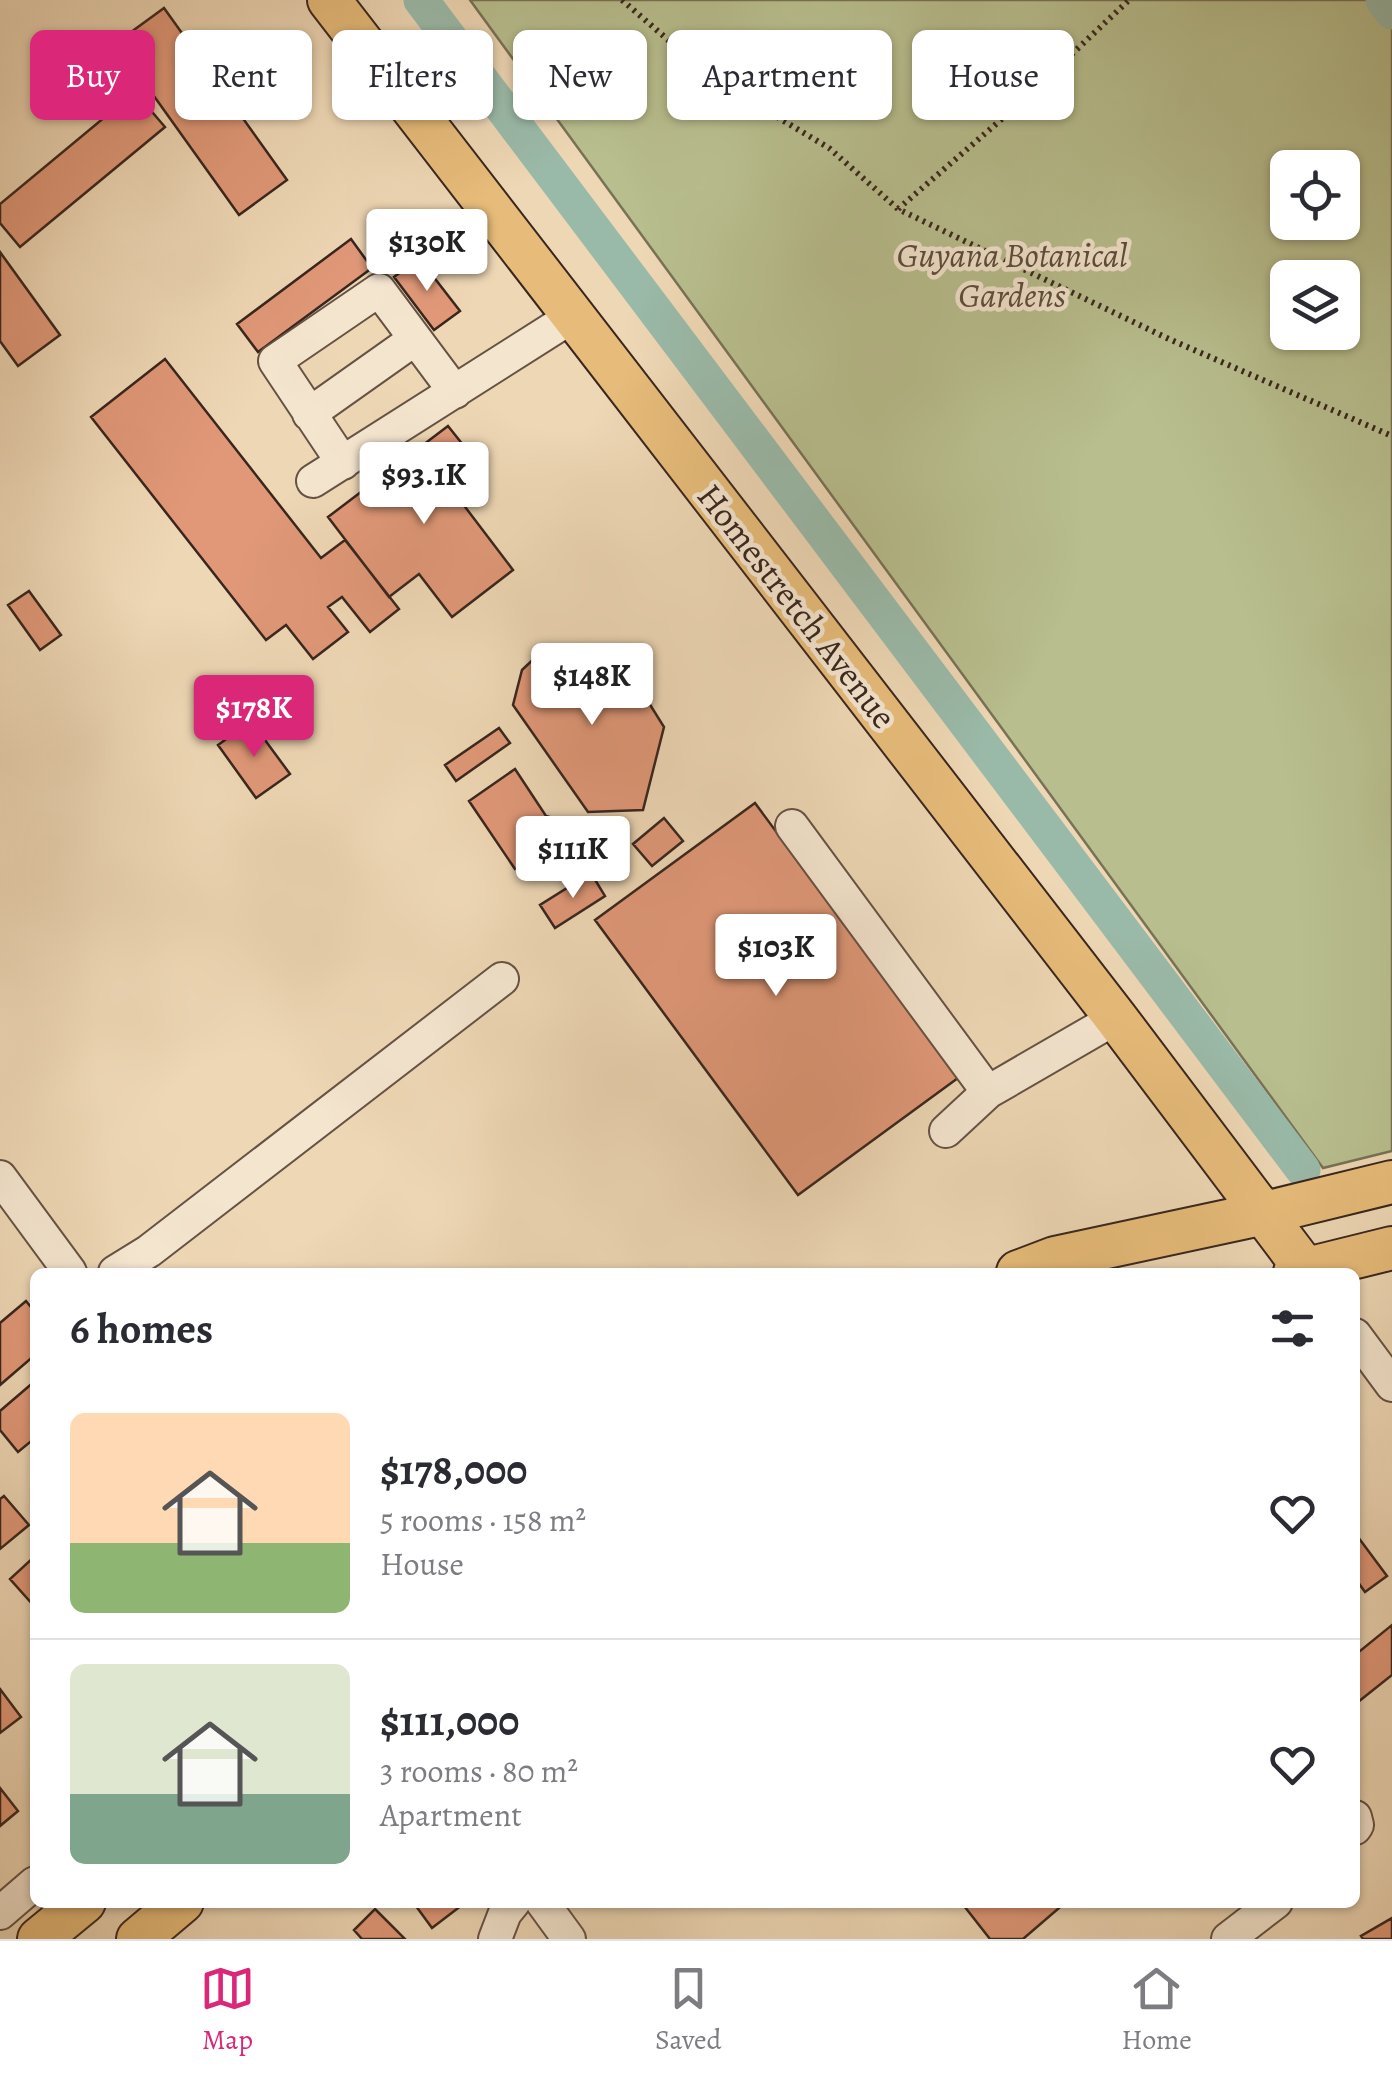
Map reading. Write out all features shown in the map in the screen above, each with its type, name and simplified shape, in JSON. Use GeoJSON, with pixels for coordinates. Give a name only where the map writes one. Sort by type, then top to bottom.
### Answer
{"type":"FeatureCollection","features":[{"type":"Feature","properties":{"kind":"main road","name":"Homestretch Avenue"},"geometry":{"type":"LineString","coordinates":[[329,0],[1116,1018],[1265,1213],[1300,1268]]}},
{"type":"Feature","properties":{"kind":"main road"},"geometry":{"type":"LineString","coordinates":[[1029,1268],[1055,1258],[1392,1182]]}},
{"type":"Feature","properties":{"kind":"main road"},"geometry":{"type":"LineString","coordinates":[[1318,1268],[1392,1248]]}},
{"type":"Feature","properties":{"kind":"main road"},"geometry":{"type":"LineString","coordinates":[[39,1939],[77,1908]]}},
{"type":"Feature","properties":{"kind":"main road"},"geometry":{"type":"LineString","coordinates":[[138,1939],[175,1908]]}},
{"type":"Feature","properties":{"kind":"street"},"geometry":{"type":"LineString","coordinates":[[343,463],[276,361],[379,290],[456,392]]}},
{"type":"Feature","properties":{"kind":"street"},"geometry":{"type":"LineString","coordinates":[[313,482],[573,316]]}},
{"type":"Feature","properties":{"kind":"street"},"geometry":{"type":"LineString","coordinates":[[310,414],[415,338]]}},
{"type":"Feature","properties":{"kind":"street"},"geometry":{"type":"LineString","coordinates":[[792,826],[988,1092]]}},
{"type":"Feature","properties":{"kind":"street"},"geometry":{"type":"LineString","coordinates":[[121,1268],[149,1251],[502,979]]}},
{"type":"Feature","properties":{"kind":"street"},"geometry":{"type":"LineString","coordinates":[[946,1131],[988,1092],[1116,1018]]}},
{"type":"Feature","properties":{"kind":"street"},"geometry":{"type":"LineString","coordinates":[[0,1178],[67,1268]]}},
{"type":"Feature","properties":{"kind":"street"},"geometry":{"type":"LineString","coordinates":[[1360,1342],[1392,1385]]}},
{"type":"Feature","properties":{"kind":"street"},"geometry":{"type":"LineString","coordinates":[[0,1913],[30,1887]]}},
{"type":"Feature","properties":{"kind":"street"},"geometry":{"type":"LineString","coordinates":[[495,1939],[505,1913],[522,1908]]}},
{"type":"Feature","properties":{"kind":"street"},"geometry":{"type":"LineString","coordinates":[[542,1908],[570,1939]]}},
{"type":"Feature","properties":{"kind":"street"},"geometry":{"type":"LineString","coordinates":[[1228,1939],[1268,1908]]}},
{"type":"Feature","properties":{"kind":"path"},"geometry":{"type":"LineString","coordinates":[[622,0],[712,78],[829,148],[898,209],[1171,340],[1392,436]]}},
{"type":"Feature","properties":{"kind":"path"},"geometry":{"type":"LineString","coordinates":[[898,209],[1018,106],[1129,0]]}},
{"type":"Feature","properties":{"kind":"green space","name":"Guyana Botanical Gardens"},"geometry":{"type":"Polygon","coordinates":[[[470,0],[1392,0],[1392,1151],[1323,1168],[558,120],[647,120],[647,30],[513,30],[513,59],[470,0]]]}},
{"type":"Feature","properties":{"kind":"building"},"geometry":{"type":"Polygon","coordinates":[[[164,8],[180,30],[175,30],[175,120],[244,120],[287,180],[239,215],[155,98],[155,30],[134,30],[164,8]]]}},
{"type":"Feature","properties":{"kind":"building"},"geometry":{"type":"Polygon","coordinates":[[[155,115],[165,127],[20,247],[0,223],[0,204],[101,120],[155,120],[155,115]]]}},
{"type":"Feature","properties":{"kind":"building"},"geometry":{"type":"Polygon","coordinates":[[[351,239],[372,268],[258,352],[237,324],[351,239]]]}},
{"type":"Feature","properties":{"kind":"building"},"geometry":{"type":"Polygon","coordinates":[[[0,252],[60,335],[18,366],[0,341],[0,252]]]}},
{"type":"Feature","properties":{"kind":"building"},"geometry":{"type":"Polygon","coordinates":[[[419,258],[460,311],[434,330],[394,277],[419,258]]]}},
{"type":"Feature","properties":{"kind":"building"},"geometry":{"type":"Polygon","coordinates":[[[165,359],[321,558],[345,540],[399,609],[370,632],[342,597],[328,607],[348,632],[313,659],[286,625],[266,640],[91,417],[165,359]]]}},
{"type":"Feature","properties":{"kind":"building"},"geometry":{"type":"Polygon","coordinates":[[[448,426],[479,465],[450,487],[513,570],[452,617],[419,574],[389,597],[328,517],[448,426]]]}},
{"type":"Feature","properties":{"kind":"building"},"geometry":{"type":"Polygon","coordinates":[[[29,591],[61,635],[40,650],[8,605],[29,591]]]}},
{"type":"Feature","properties":{"kind":"building"},"geometry":{"type":"Polygon","coordinates":[[[542,651],[624,663],[664,727],[643,810],[588,812],[513,705],[522,670],[542,651]]]}},
{"type":"Feature","properties":{"kind":"building"},"geometry":{"type":"Polygon","coordinates":[[[251,721],[290,774],[256,798],[218,745],[251,721]]]}},
{"type":"Feature","properties":{"kind":"building"},"geometry":{"type":"Polygon","coordinates":[[[499,728],[510,743],[456,781],[445,765],[499,728]]]}},
{"type":"Feature","properties":{"kind":"building"},"geometry":{"type":"Polygon","coordinates":[[[515,769],[546,816],[570,823],[569,853],[515,869],[469,801],[515,769]]]}},
{"type":"Feature","properties":{"kind":"building"},"geometry":{"type":"Polygon","coordinates":[[[755,803],[958,1078],[798,1195],[595,920],[755,803]]]}},
{"type":"Feature","properties":{"kind":"building"},"geometry":{"type":"Polygon","coordinates":[[[664,818],[683,841],[652,866],[633,844],[664,818]]]}},
{"type":"Feature","properties":{"kind":"building"},"geometry":{"type":"Polygon","coordinates":[[[591,873],[605,896],[555,928],[540,905],[591,873]]]}},
{"type":"Feature","properties":{"kind":"building"},"geometry":{"type":"Polygon","coordinates":[[[26,1301],[30,1306],[30,1359],[0,1385],[0,1323],[26,1301]]]}},
{"type":"Feature","properties":{"kind":"building"},"geometry":{"type":"Polygon","coordinates":[[[30,1385],[30,1442],[18,1452],[0,1430],[0,1411],[30,1385]]]}},
{"type":"Feature","properties":{"kind":"building"},"geometry":{"type":"Polygon","coordinates":[[[4,1496],[29,1525],[0,1549],[0,1499],[4,1496]]]}},
{"type":"Feature","properties":{"kind":"building"},"geometry":{"type":"Polygon","coordinates":[[[1360,1540],[1387,1576],[1365,1592],[1360,1585],[1360,1540]]]}},
{"type":"Feature","properties":{"kind":"building"},"geometry":{"type":"Polygon","coordinates":[[[30,1561],[30,1602],[10,1579],[30,1561]]]}},
{"type":"Feature","properties":{"kind":"building"},"geometry":{"type":"Polygon","coordinates":[[[1392,1625],[1392,1675],[1360,1700],[1360,1651],[1392,1625]]]}},
{"type":"Feature","properties":{"kind":"building"},"geometry":{"type":"Polygon","coordinates":[[[0,1689],[21,1717],[0,1733],[0,1689]]]}},
{"type":"Feature","properties":{"kind":"building"},"geometry":{"type":"Polygon","coordinates":[[[0,1788],[18,1811],[0,1826],[0,1788]]]}},
{"type":"Feature","properties":{"kind":"building"},"geometry":{"type":"Polygon","coordinates":[[[417,1908],[458,1908],[432,1928],[417,1908]]]}},
{"type":"Feature","properties":{"kind":"building"},"geometry":{"type":"Polygon","coordinates":[[[966,1908],[1059,1908],[1023,1939],[990,1939],[966,1908]]]}},
{"type":"Feature","properties":{"kind":"building"},"geometry":{"type":"Polygon","coordinates":[[[375,1909],[405,1939],[362,1939],[354,1930],[375,1909]]]}},
{"type":"Feature","properties":{"kind":"building"},"geometry":{"type":"Polygon","coordinates":[[[1392,1918],[1392,1939],[1361,1936],[1392,1918]]]}},
{"type":"Feature","properties":{"kind":"waterway"},"geometry":{"type":"LineString","coordinates":[[421,0],[1303,1170]]}},
{"type":"Feature","properties":{"kind":"waterway"},"geometry":{"type":"LineString","coordinates":[[1383,0],[1392,12]]}}]}
